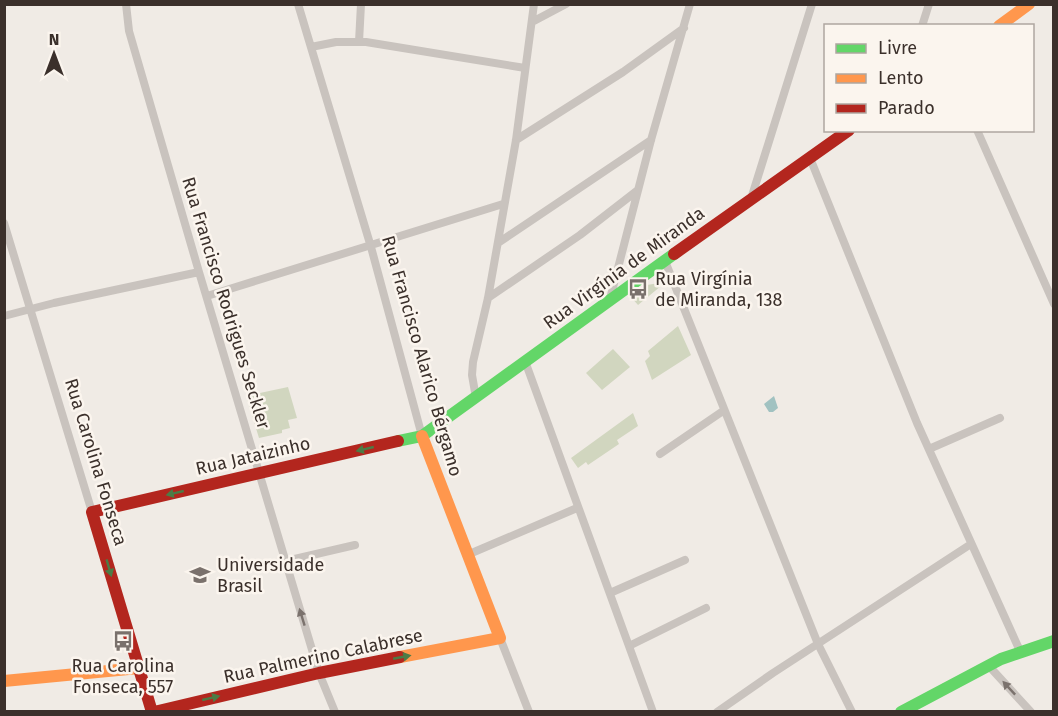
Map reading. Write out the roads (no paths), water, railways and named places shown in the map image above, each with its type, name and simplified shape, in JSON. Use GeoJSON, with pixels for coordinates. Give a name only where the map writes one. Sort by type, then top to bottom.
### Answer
{"type":"FeatureCollection","features":[{"type":"Feature","properties":{"kind":"street","name":"Rua Francisco Rodrigues Seckler"},"geometry":{"type":"LineString","coordinates":[[126,4],[129,31],[199,272],[319,673],[335,711]]}},
{"type":"Feature","properties":{"kind":"street","name":"Rua Francisco Alarico Bérgamo"},"geometry":{"type":"LineString","coordinates":[[298,4],[371,247],[422,436],[529,711]]}},
{"type":"Feature","properties":{"kind":"street"},"geometry":{"type":"LineString","coordinates":[[359,42],[361,4]]}},
{"type":"Feature","properties":{"kind":"street"},"geometry":{"type":"LineString","coordinates":[[476,398],[472,375],[473,362],[488,298],[516,140],[534,4]]}},
{"type":"Feature","properties":{"kind":"street"},"geometry":{"type":"LineString","coordinates":[[532,22],[566,4]]}},
{"type":"Feature","properties":{"kind":"street"},"geometry":{"type":"LineString","coordinates":[[610,299],[651,140],[690,4]]}},
{"type":"Feature","properties":{"kind":"street"},"geometry":{"type":"LineString","coordinates":[[751,199],[812,4]]}},
{"type":"Feature","properties":{"kind":"street"},"geometry":{"type":"LineString","coordinates":[[923,24],[929,4]]}},
{"type":"Feature","properties":{"kind":"street"},"geometry":{"type":"LineString","coordinates":[[1002,24],[1029,4]]}},
{"type":"Feature","properties":{"kind":"street"},"geometry":{"type":"LineString","coordinates":[[516,140],[623,72],[684,28]]}},
{"type":"Feature","properties":{"kind":"street"},"geometry":{"type":"LineString","coordinates":[[311,47],[336,42],[359,42],[480,59],[525,68]]}},
{"type":"Feature","properties":{"kind":"street","name":"Rua Virgínia de Miranda"},"geometry":{"type":"LineString","coordinates":[[422,436],[610,299],[846,132]]}},
{"type":"Feature","properties":{"kind":"street"},"geometry":{"type":"LineString","coordinates":[[978,132],[1053,304]]}},
{"type":"Feature","properties":{"kind":"street"},"geometry":{"type":"LineString","coordinates":[[498,243],[651,140]]}},
{"type":"Feature","properties":{"kind":"street"},"geometry":{"type":"LineString","coordinates":[[810,158],[880,335],[1020,651]]}},
{"type":"Feature","properties":{"kind":"street"},"geometry":{"type":"LineString","coordinates":[[488,298],[580,235],[638,190]]}},
{"type":"Feature","properties":{"kind":"street"},"geometry":{"type":"LineString","coordinates":[[207,297],[503,204]]}},
{"type":"Feature","properties":{"kind":"street","name":"Rua Carolina Fonseca"},"geometry":{"type":"LineString","coordinates":[[4,223],[153,711]]}},
{"type":"Feature","properties":{"kind":"street"},"geometry":{"type":"LineString","coordinates":[[665,261],[818,644],[852,711]]}},
{"type":"Feature","properties":{"kind":"street"},"geometry":{"type":"LineString","coordinates":[[4,316],[199,272]]}},
{"type":"Feature","properties":{"kind":"street"},"geometry":{"type":"LineString","coordinates":[[525,361],[653,711]]}},
{"type":"Feature","properties":{"kind":"street"},"geometry":{"type":"LineString","coordinates":[[660,454],[723,411]]}},
{"type":"Feature","properties":{"kind":"street"},"geometry":{"type":"LineString","coordinates":[[929,449],[1000,418]]}},
{"type":"Feature","properties":{"kind":"street","name":"Rua Jataizinho"},"geometry":{"type":"LineString","coordinates":[[92,512],[422,436]]}},
{"type":"Feature","properties":{"kind":"street"},"geometry":{"type":"LineString","coordinates":[[467,555],[577,508]]}},
{"type":"Feature","properties":{"kind":"street"},"geometry":{"type":"LineString","coordinates":[[717,711],[971,544]]}},
{"type":"Feature","properties":{"kind":"street"},"geometry":{"type":"LineString","coordinates":[[286,561],[355,545]]}},
{"type":"Feature","properties":{"kind":"street"},"geometry":{"type":"LineString","coordinates":[[610,593],[685,560]]}},
{"type":"Feature","properties":{"kind":"street"},"geometry":{"type":"LineString","coordinates":[[629,646],[706,608]]}},
{"type":"Feature","properties":{"kind":"street","name":"Rua Palmerino Calabrese"},"geometry":{"type":"LineString","coordinates":[[153,711],[319,673],[500,638]]}},
{"type":"Feature","properties":{"kind":"street"},"geometry":{"type":"LineString","coordinates":[[905,710],[988,665],[1020,651],[1053,641]]}},
{"type":"Feature","properties":{"kind":"street"},"geometry":{"type":"LineString","coordinates":[[988,665],[1031,711]]}},
{"type":"Feature","properties":{"kind":"street"},"geometry":{"type":"LineString","coordinates":[[5,679],[139,668]]}},
{"type":"Feature","properties":{"kind":"water"},"geometry":{"type":"Polygon","coordinates":[[[774,396],[778,408],[769,412],[764,404],[774,396]]]}},
{"type":"Feature","properties":{"kind":"place","name":"Rua Virgínia de Miranda, 138"},"geometry":{"type":"Point","coordinates":[638,289]}},
{"type":"Feature","properties":{"kind":"place","name":"Universidade Brasil"},"geometry":{"type":"Point","coordinates":[200,575]}},
{"type":"Feature","properties":{"kind":"place","name":"Rua Carolina Fonseca, 557"},"geometry":{"type":"Point","coordinates":[123,641]}}]}
